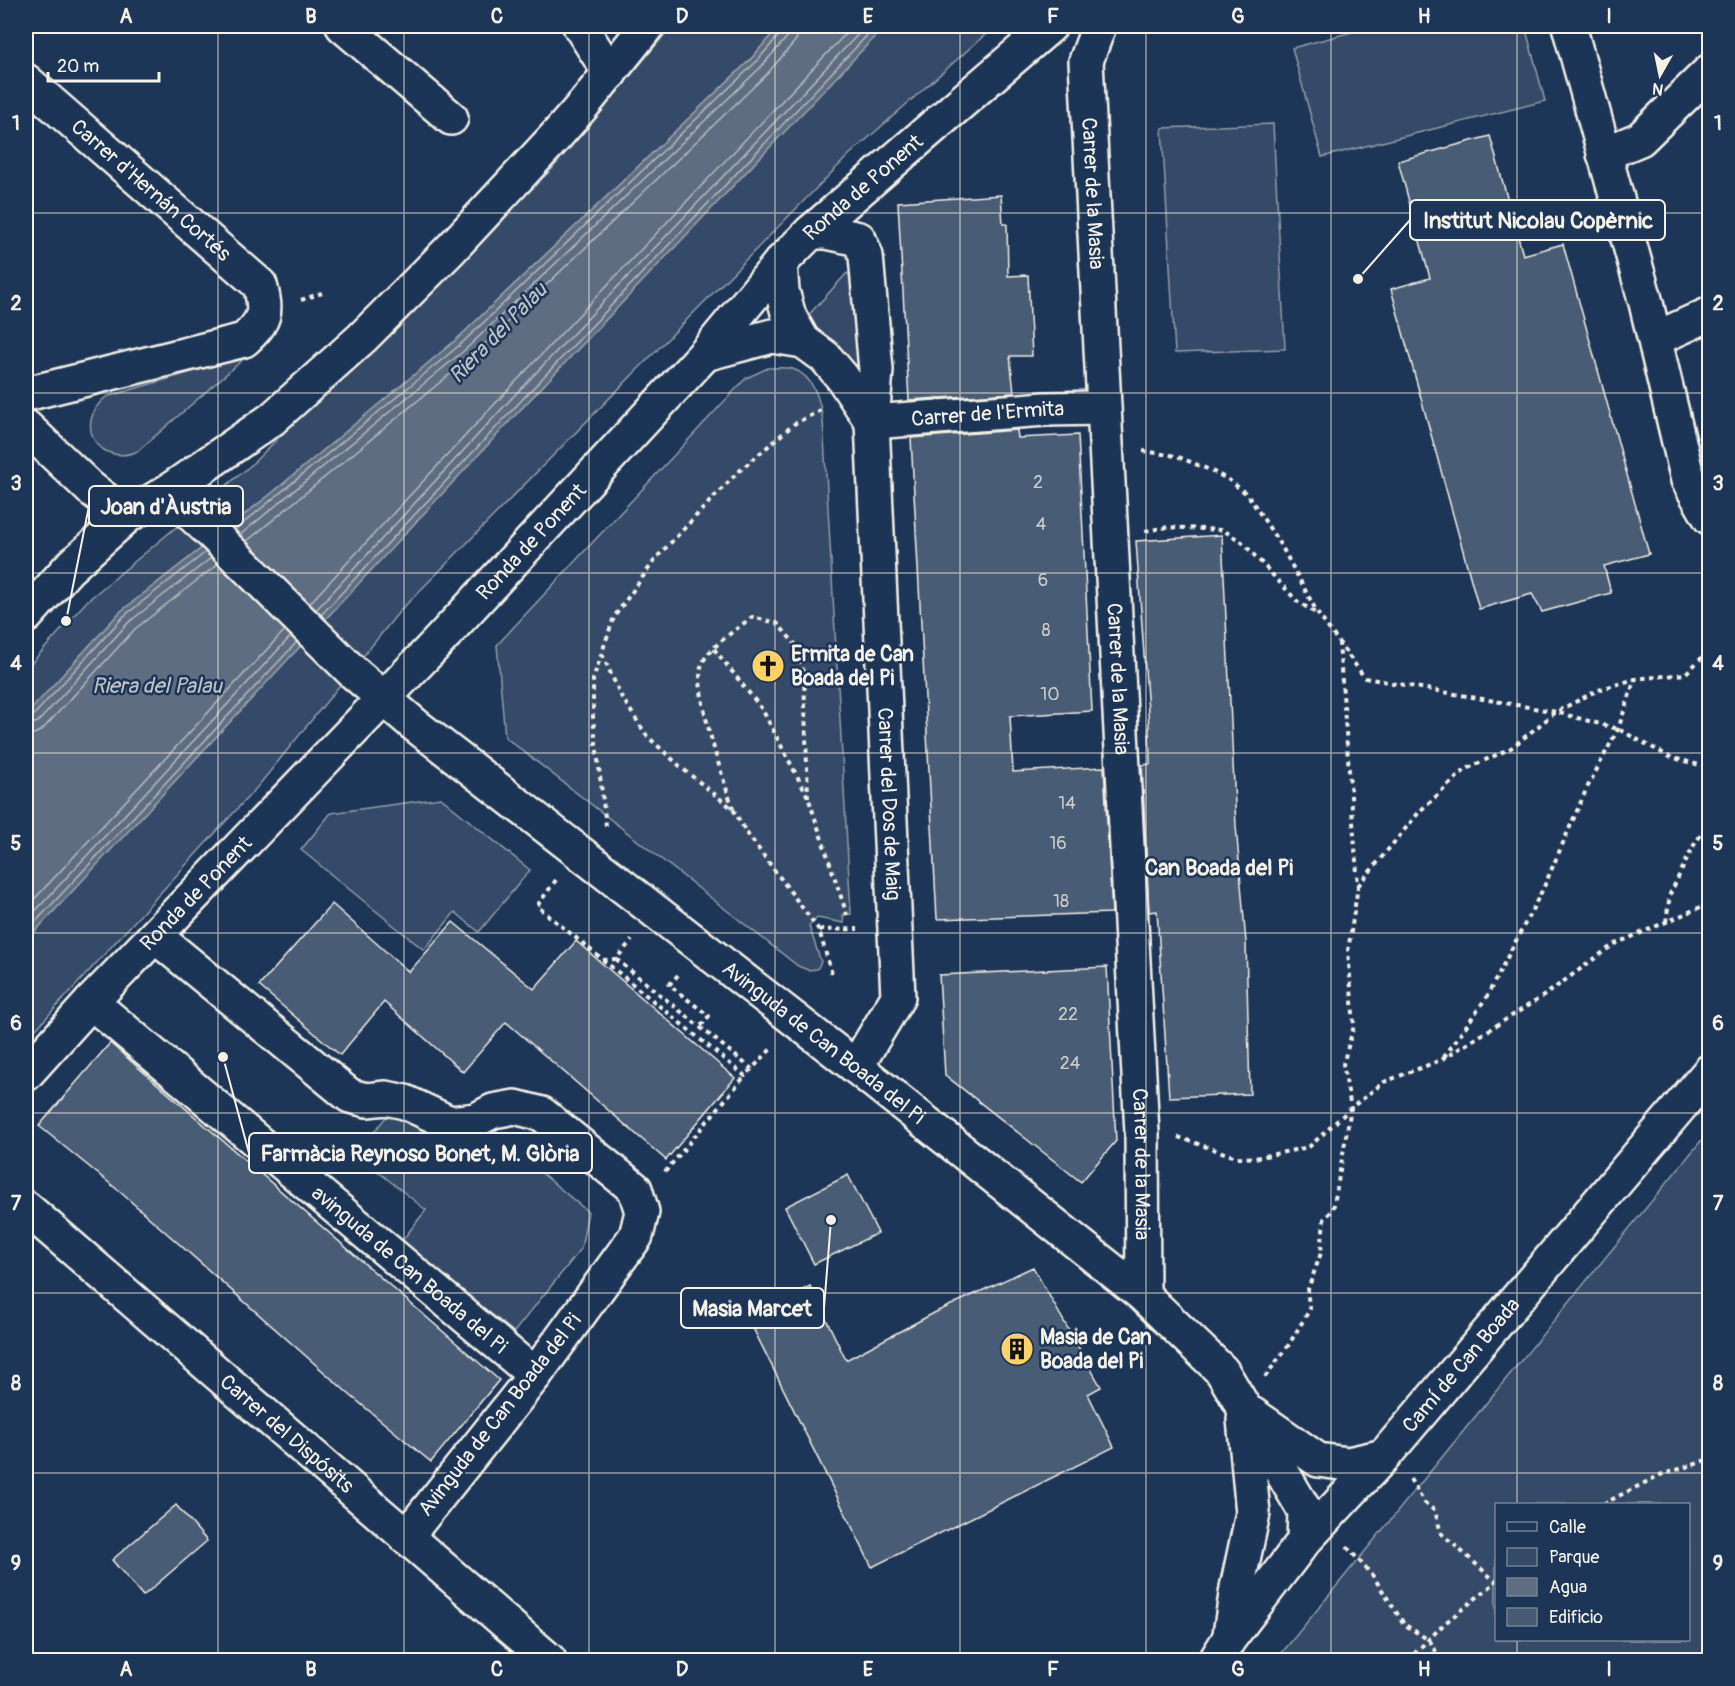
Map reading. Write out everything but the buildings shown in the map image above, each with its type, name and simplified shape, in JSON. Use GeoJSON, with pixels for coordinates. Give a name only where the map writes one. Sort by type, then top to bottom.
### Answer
{"type":"FeatureCollection","features":[{"type":"Feature","properties":{"kind":"street"},"geometry":{"type":"LineString","coordinates":[[343,26],[451,118]]}},
{"type":"Feature","properties":{"kind":"street"},"geometry":{"type":"LineString","coordinates":[[579,26],[610,73]]}},
{"type":"Feature","properties":{"kind":"street"},"geometry":{"type":"LineString","coordinates":[[26,616],[68,569],[127,516],[167,492],[272,418],[362,338],[450,250],[557,135],[647,26]]}},
{"type":"Feature","properties":{"kind":"street","name":"Carrer de la Masia"},"geometry":{"type":"LineString","coordinates":[[1049,26],[1064,29],[1077,42],[1086,61],[1142,1133],[1143,1295]]}},
{"type":"Feature","properties":{"kind":"street","name":"Ronda de Ponent"},"geometry":{"type":"LineString","coordinates":[[26,1074],[91,1002],[384,698],[705,354],[780,263],[811,232],[1049,26]]}},
{"type":"Feature","properties":{"kind":"street","name":"Carrer de la Masia"},"geometry":{"type":"LineString","coordinates":[[1086,61],[1099,26]]}},
{"type":"Feature","properties":{"kind":"street"},"geometry":{"type":"LineString","coordinates":[[1569,26],[1654,339],[1688,480],[1710,518]]}},
{"type":"Feature","properties":{"kind":"street"},"geometry":{"type":"LineString","coordinates":[[1604,154],[1640,140],[1710,71]]}},
{"type":"Feature","properties":{"kind":"street","name":"Carrer d'Hernán Cortés"},"geometry":{"type":"LineString","coordinates":[[26,81],[260,285],[266,308],[256,329],[244,340],[26,394]]}},
{"type":"Feature","properties":{"kind":"street","name":"Carrer del Dos de Maig"},"geometry":{"type":"LineString","coordinates":[[811,232],[826,232],[859,239],[866,256],[876,369],[872,422],[898,997],[856,1067]]}},
{"type":"Feature","properties":{"kind":"street"},"geometry":{"type":"LineString","coordinates":[[780,263],[782,291],[789,316],[803,340],[825,357],[842,377],[872,422]]}},
{"type":"Feature","properties":{"kind":"street"},"geometry":{"type":"LineString","coordinates":[[1654,339],[1710,314]]}},
{"type":"Feature","properties":{"kind":"street"},"geometry":{"type":"LineString","coordinates":[[705,354],[772,336],[803,340]]}},
{"type":"Feature","properties":{"kind":"street","name":"Carrer de l'Ermita"},"geometry":{"type":"LineString","coordinates":[[872,422],[1045,409],[1103,408]]}},
{"type":"Feature","properties":{"kind":"street"},"geometry":{"type":"LineString","coordinates":[[26,427],[90,488],[127,516]]}},
{"type":"Feature","properties":{"kind":"street"},"geometry":{"type":"LineString","coordinates":[[167,492],[340,659],[384,698]]}},
{"type":"Feature","properties":{"kind":"street","name":"Avinguda de Can Boada del Pi"},"geometry":{"type":"LineString","coordinates":[[384,698],[415,725],[856,1067],[1143,1295],[1222,1371],[1305,1511],[1304,1541]]}},
{"type":"Feature","properties":{"kind":"street","name":"Avinguda de Can Boada del Pi"},"geometry":{"type":"LineString","coordinates":[[155,936],[350,1096],[367,1100],[386,1098],[405,1102],[450,1123],[476,1120],[493,1111],[515,1107],[542,1114],[635,1189],[642,1212],[636,1236],[535,1375],[406,1536]]}},
{"type":"Feature","properties":{"kind":"street","name":"avinguda de Can Boada del Pi"},"geometry":{"type":"LineString","coordinates":[[91,1002],[535,1375]]}},
{"type":"Feature","properties":{"kind":"street","name":"Camí de Can Boada"},"geometry":{"type":"LineString","coordinates":[[1223,1650],[1304,1541],[1395,1466],[1710,1071]]}},
{"type":"Feature","properties":{"kind":"street","name":"Carrer del Dispósits"},"geometry":{"type":"LineString","coordinates":[[26,1208],[549,1660]]}},
{"type":"Feature","properties":{"kind":"street"},"geometry":{"type":"LineString","coordinates":[[1243,1408],[1318,1460],[1395,1466]]}},
{"type":"Feature","properties":{"kind":"street"},"geometry":{"type":"LineString","coordinates":[[1223,1650],[1253,1513],[1243,1408]]}},
{"type":"Feature","properties":{"kind":"street"},"geometry":{"type":"LineString","coordinates":[[1253,1513],[1279,1541],[1304,1541]]}},
{"type":"Feature","properties":{"kind":"path"},"geometry":{"type":"LineString","coordinates":[[301,300],[322,293]]}},
{"type":"Feature","properties":{"kind":"path"},"geometry":{"type":"LineString","coordinates":[[606,826],[593,718],[593,679],[614,617],[657,557],[736,473],[794,424],[829,406]]}},
{"type":"Feature","properties":{"kind":"path"},"geometry":{"type":"LineString","coordinates":[[1138,450],[1184,459],[1229,480],[1248,495],[1283,549],[1318,614],[1365,678],[1556,712],[1618,729],[1670,757],[1710,768]]}},
{"type":"Feature","properties":{"kind":"path"},"geometry":{"type":"LineString","coordinates":[[1144,531],[1168,527],[1222,530],[1242,542],[1297,601],[1318,614]]}},
{"type":"Feature","properties":{"kind":"path"},"geometry":{"type":"LineString","coordinates":[[808,797],[804,675],[795,644],[777,622],[752,617],[714,649],[702,664],[699,679],[711,740],[733,809],[746,832],[819,930],[832,974]]}},
{"type":"Feature","properties":{"kind":"path"},"geometry":{"type":"LineString","coordinates":[[1261,1382],[1288,1346],[1310,1309],[1307,1292],[1321,1253],[1324,1219],[1332,1210],[1351,1108],[1344,1064],[1354,1026],[1348,951],[1358,886],[1339,643]]}},
{"type":"Feature","properties":{"kind":"path"},"geometry":{"type":"LineString","coordinates":[[714,649],[762,709],[808,797],[847,915]]}},
{"type":"Feature","properties":{"kind":"path"},"geometry":{"type":"LineString","coordinates":[[1358,886],[1420,811],[1466,769],[1511,748],[1556,712],[1598,690],[1635,679],[1685,674],[1710,650]]}},
{"type":"Feature","properties":{"kind":"path"},"geometry":{"type":"LineString","coordinates":[[602,654],[621,696],[647,736],[683,769],[733,809]]}},
{"type":"Feature","properties":{"kind":"path"},"geometry":{"type":"LineString","coordinates":[[1441,1060],[1485,998],[1543,889],[1586,790],[1618,729],[1635,679]]}},
{"type":"Feature","properties":{"kind":"path"},"geometry":{"type":"LineString","coordinates":[[1666,922],[1670,894],[1694,845],[1710,821]]}},
{"type":"Feature","properties":{"kind":"path"},"geometry":{"type":"LineString","coordinates":[[556,880],[537,906],[745,1076]]}},
{"type":"Feature","properties":{"kind":"path"},"geometry":{"type":"LineString","coordinates":[[1175,1136],[1236,1157],[1255,1158],[1309,1147],[1351,1108],[1384,1082],[1441,1060],[1545,995],[1613,945],[1710,903]]}},
{"type":"Feature","properties":{"kind":"path"},"geometry":{"type":"LineString","coordinates":[[819,930],[858,929]]}},
{"type":"Feature","properties":{"kind":"path"},"geometry":{"type":"LineString","coordinates":[[616,959],[632,939]]}},
{"type":"Feature","properties":{"kind":"path"},"geometry":{"type":"LineString","coordinates":[[603,960],[616,959],[753,1070]]}},
{"type":"Feature","properties":{"kind":"path"},"geometry":{"type":"LineString","coordinates":[[678,975],[669,985],[709,1016],[700,1027]]}},
{"type":"Feature","properties":{"kind":"path"},"geometry":{"type":"LineString","coordinates":[[659,1179],[745,1076],[772,1048]]}},
{"type":"Feature","properties":{"kind":"path"},"geometry":{"type":"LineString","coordinates":[[1605,1503],[1659,1475],[1710,1460]]}},
{"type":"Feature","properties":{"kind":"path"},"geometry":{"type":"LineString","coordinates":[[1395,1466],[1412,1481],[1425,1503],[1435,1511],[1441,1533],[1495,1581]]}},
{"type":"Feature","properties":{"kind":"path"},"geometry":{"type":"LineString","coordinates":[[1340,1539],[1373,1576],[1404,1624],[1430,1641],[1441,1660]]}},
{"type":"Feature","properties":{"kind":"path"},"geometry":{"type":"LineString","coordinates":[[1408,1660],[1446,1623],[1495,1583]]}},
{"type":"Feature","properties":{"kind":"green space"},"geometry":{"type":"Polygon","coordinates":[[[672,26],[779,26],[751,59],[457,339],[272,493],[120,612],[26,715],[26,669],[87,601],[250,466],[552,169],[672,26]]]}},
{"type":"Feature","properties":{"kind":"green space"},"geometry":{"type":"Polygon","coordinates":[[[885,26],[995,26],[849,155],[399,612],[259,785],[26,1040],[26,941],[521,409],[885,26]]]}},
{"type":"Feature","properties":{"kind":"green space"},"geometry":{"type":"Polygon","coordinates":[[[1374,26],[1525,26],[1545,101],[1322,157],[1292,48],[1374,26]]]}},
{"type":"Feature","properties":{"kind":"green space"},"geometry":{"type":"Polygon","coordinates":[[[1273,124],[1285,349],[1175,353],[1162,128],[1273,124]]]}},
{"type":"Feature","properties":{"kind":"green space"},"geometry":{"type":"Polygon","coordinates":[[[847,273],[856,280],[860,374],[804,320],[847,273]]]}},
{"type":"Feature","properties":{"kind":"green space"},"geometry":{"type":"Polygon","coordinates":[[[247,356],[138,451],[124,455],[112,454],[102,449],[95,440],[91,430],[91,419],[96,408],[106,397],[247,356]]]}},
{"type":"Feature","properties":{"kind":"green space"},"geometry":{"type":"Polygon","coordinates":[[[768,368],[793,369],[806,377],[818,397],[823,420],[851,914],[843,915],[844,923],[817,918],[809,926],[821,962],[817,969],[808,970],[798,966],[505,737],[497,645],[746,378],[768,368]]]}},
{"type":"Feature","properties":{"kind":"green space"},"geometry":{"type":"Polygon","coordinates":[[[441,798],[530,870],[479,932],[455,912],[424,950],[301,850],[331,813],[441,798]]]}},
{"type":"Feature","properties":{"kind":"green space"},"geometry":{"type":"Polygon","coordinates":[[[391,1111],[405,1114],[466,1159],[499,1137],[588,1212],[581,1249],[514,1332],[401,1242],[426,1210],[356,1154],[391,1111]]]}},
{"type":"Feature","properties":{"kind":"green space"},"geometry":{"type":"Polygon","coordinates":[[[1709,1131],[1709,1660],[1276,1660],[1709,1131]]]}},
{"type":"Feature","properties":{"kind":"water","name":"Riera del Palau"},"geometry":{"type":"Polygon","coordinates":[[[779,26],[885,26],[521,409],[26,941],[26,715],[120,612],[272,493],[457,339],[751,59],[779,26]]]}},
{"type":"Feature","properties":{"kind":"place","name":"Institut Nicolau Copèrnic"},"geometry":{"type":"Point","coordinates":[1358,279]}},
{"type":"Feature","properties":{"kind":"place","name":"Joan d'Àustria"},"geometry":{"type":"Point","coordinates":[66,621]}},
{"type":"Feature","properties":{"kind":"place","name":"Ermita de Can Boada del Pi"},"geometry":{"type":"Point","coordinates":[768,666]}},
{"type":"Feature","properties":{"kind":"place","name":"Farmàcia Reynoso Bonet, M. Glòria"},"geometry":{"type":"Point","coordinates":[223,1057]}},
{"type":"Feature","properties":{"kind":"place","name":"Masia Marcet"},"geometry":{"type":"Point","coordinates":[831,1220]}},
{"type":"Feature","properties":{"kind":"place","name":"Masia de Can Boada del Pi"},"geometry":{"type":"Point","coordinates":[1017,1349]}},
{"type":"Feature","properties":{"kind":"district","name":"Can Boada del Pi"},"geometry":{"type":"Point","coordinates":[1219,868]}}]}
